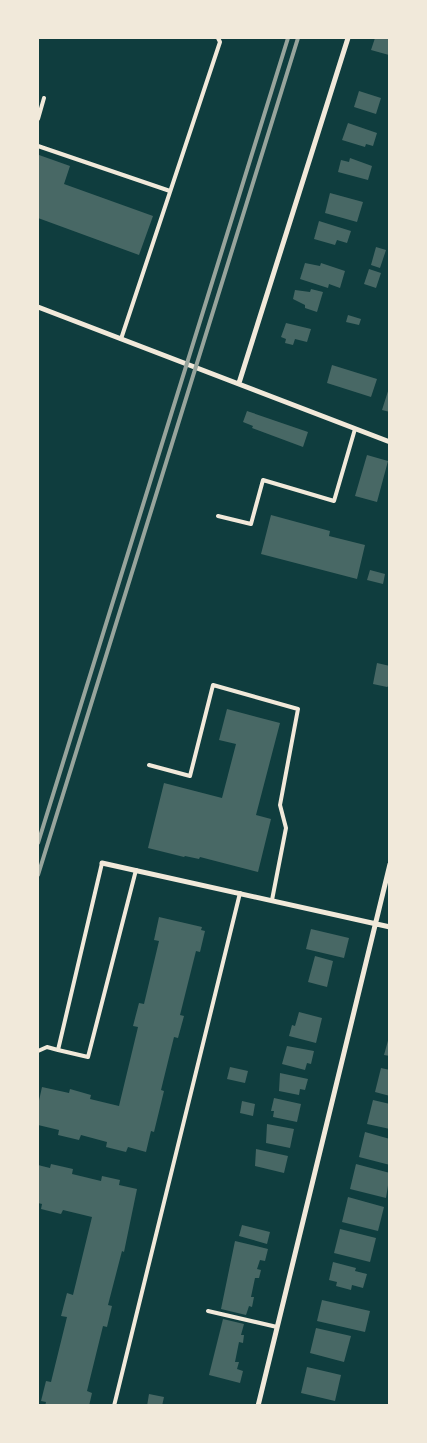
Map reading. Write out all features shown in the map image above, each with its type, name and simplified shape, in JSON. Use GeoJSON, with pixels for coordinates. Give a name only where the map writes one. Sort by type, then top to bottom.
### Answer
{"type":"FeatureCollection","features":[{"type":"Feature","properties":{"kind":"street"},"geometry":{"type":"LineString","coordinates":[[239,383],[348,38]]}},
{"type":"Feature","properties":{"kind":"street"},"geometry":{"type":"LineString","coordinates":[[38,307],[390,442]]}},
{"type":"Feature","properties":{"kind":"street"},"geometry":{"type":"LineString","coordinates":[[102,863],[390,927]]}},
{"type":"Feature","properties":{"kind":"street"},"geometry":{"type":"LineString","coordinates":[[258,1406],[374,923],[390,864]]}},
{"type":"Feature","properties":{"kind":"lane"},"geometry":{"type":"LineString","coordinates":[[121,338],[220,42],[218,38]]}},
{"type":"Feature","properties":{"kind":"lane"},"geometry":{"type":"LineString","coordinates":[[38,119],[44,98]]}},
{"type":"Feature","properties":{"kind":"lane"},"geometry":{"type":"LineString","coordinates":[[38,146],[170,191]]}},
{"type":"Feature","properties":{"kind":"lane"},"geometry":{"type":"LineString","coordinates":[[218,516],[250,524],[263,480],[334,501],[356,429]]}},
{"type":"Feature","properties":{"kind":"lane"},"geometry":{"type":"LineString","coordinates":[[149,765],[190,776],[213,685],[298,709],[280,805],[286,828],[272,900]]}},
{"type":"Feature","properties":{"kind":"lane"},"geometry":{"type":"LineString","coordinates":[[58,1050],[102,863]]}},
{"type":"Feature","properties":{"kind":"lane"},"geometry":{"type":"LineString","coordinates":[[38,1051],[47,1047],[88,1057],[136,870]]}},
{"type":"Feature","properties":{"kind":"lane"},"geometry":{"type":"LineString","coordinates":[[114,1406],[240,893]]}},
{"type":"Feature","properties":{"kind":"lane"},"geometry":{"type":"LineString","coordinates":[[208,1311],[277,1327]]}},
{"type":"Feature","properties":{"kind":"building"},"geometry":{"type":"Polygon","coordinates":[[[375,38],[390,38],[389,55],[371,50],[375,38]]]}},
{"type":"Feature","properties":{"kind":"building"},"geometry":{"type":"Polygon","coordinates":[[[359,91],[381,98],[376,114],[354,107],[359,91]]]}},
{"type":"Feature","properties":{"kind":"building"},"geometry":{"type":"Polygon","coordinates":[[[348,123],[377,133],[373,146],[366,144],[365,147],[342,140],[348,123]]]}},
{"type":"Feature","properties":{"kind":"building"},"geometry":{"type":"Polygon","coordinates":[[[39,155],[70,166],[64,184],[153,216],[139,255],[38,218],[39,155]]]}},
{"type":"Feature","properties":{"kind":"building"},"geometry":{"type":"Polygon","coordinates":[[[350,158],[372,166],[368,180],[338,172],[341,160],[349,162],[350,158]]]}},
{"type":"Feature","properties":{"kind":"building"},"geometry":{"type":"Polygon","coordinates":[[[330,193],[363,202],[357,222],[325,213],[330,193]]]}},
{"type":"Feature","properties":{"kind":"building"},"geometry":{"type":"Polygon","coordinates":[[[319,221],[351,231],[347,243],[337,240],[335,245],[314,239],[319,221]]]}},
{"type":"Feature","properties":{"kind":"building"},"geometry":{"type":"Polygon","coordinates":[[[376,247],[386,250],[380,268],[371,265],[376,247]]]}},
{"type":"Feature","properties":{"kind":"building"},"geometry":{"type":"Polygon","coordinates":[[[305,263],[320,266],[321,263],[345,271],[340,288],[329,284],[328,288],[300,279],[305,263]]]}},
{"type":"Feature","properties":{"kind":"building"},"geometry":{"type":"Polygon","coordinates":[[[369,269],[381,273],[376,288],[364,284],[369,269]]]}},
{"type":"Feature","properties":{"kind":"building"},"geometry":{"type":"Polygon","coordinates":[[[311,289],[323,292],[317,312],[305,308],[305,305],[293,299],[295,290],[310,292],[311,289]]]}},
{"type":"Feature","properties":{"kind":"building"},"geometry":{"type":"Polygon","coordinates":[[[348,315],[361,319],[359,325],[346,322],[348,315]]]}},
{"type":"Feature","properties":{"kind":"building"},"geometry":{"type":"Polygon","coordinates":[[[286,323],[311,329],[307,342],[295,339],[293,345],[285,343],[286,339],[281,337],[286,323]]]}},
{"type":"Feature","properties":{"kind":"building"},"geometry":{"type":"Polygon","coordinates":[[[332,365],[377,379],[371,397],[327,383],[332,365]]]}},
{"type":"Feature","properties":{"kind":"building"},"geometry":{"type":"Polygon","coordinates":[[[390,388],[390,412],[382,410],[390,388]]]}},
{"type":"Feature","properties":{"kind":"building"},"geometry":{"type":"Polygon","coordinates":[[[247,411],[308,432],[303,447],[252,428],[253,426],[243,422],[247,411]]]}},
{"type":"Feature","properties":{"kind":"building"},"geometry":{"type":"Polygon","coordinates":[[[367,455],[388,461],[377,502],[355,496],[367,455]]]}},
{"type":"Feature","properties":{"kind":"building"},"geometry":{"type":"Polygon","coordinates":[[[271,515],[330,531],[329,536],[365,545],[357,579],[261,554],[271,515]]]}},
{"type":"Feature","properties":{"kind":"building"},"geometry":{"type":"Polygon","coordinates":[[[370,570],[385,574],[383,584],[367,580],[370,570]]]}},
{"type":"Feature","properties":{"kind":"building"},"geometry":{"type":"Polygon","coordinates":[[[377,663],[390,666],[390,685],[387,687],[373,684],[377,663]]]}},
{"type":"Feature","properties":{"kind":"building"},"geometry":{"type":"Polygon","coordinates":[[[227,709],[280,723],[256,815],[271,819],[258,872],[200,857],[199,859],[184,857],[148,848],[164,783],[222,798],[236,744],[219,740],[227,709]]]}},
{"type":"Feature","properties":{"kind":"building"},"geometry":{"type":"Polygon","coordinates":[[[159,917],[202,927],[201,930],[205,931],[200,952],[196,951],[180,1015],[184,1016],[178,1038],[174,1037],[161,1090],[164,1091],[154,1132],[151,1131],[146,1152],[128,1147],[126,1152],[106,1147],[107,1142],[81,1135],[79,1140],[58,1135],[59,1130],[38,1125],[38,1105],[42,1087],[69,1093],[70,1089],[91,1095],[90,1099],[119,1106],[138,1027],[133,1026],[139,1003],[144,1004],[159,941],[154,940],[159,917]]]}},
{"type":"Feature","properties":{"kind":"building"},"geometry":{"type":"Polygon","coordinates":[[[311,929],[349,938],[344,958],[306,949],[311,929]]]}},
{"type":"Feature","properties":{"kind":"building"},"geometry":{"type":"Polygon","coordinates":[[[315,956],[333,961],[327,987],[308,982],[315,956]]]}},
{"type":"Feature","properties":{"kind":"building"},"geometry":{"type":"Polygon","coordinates":[[[299,1012],[322,1018],[316,1043],[289,1036],[292,1025],[295,1026],[299,1012]]]}},
{"type":"Feature","properties":{"kind":"building"},"geometry":{"type":"Polygon","coordinates":[[[390,1037],[390,1056],[384,1055],[390,1037]]]}},
{"type":"Feature","properties":{"kind":"building"},"geometry":{"type":"Polygon","coordinates":[[[287,1046],[314,1051],[311,1064],[307,1063],[305,1070],[282,1064],[287,1046]]]}},
{"type":"Feature","properties":{"kind":"building"},"geometry":{"type":"Polygon","coordinates":[[[230,1067],[248,1071],[245,1083],[227,1079],[230,1067]]]}},
{"type":"Feature","properties":{"kind":"building"},"geometry":{"type":"Polygon","coordinates":[[[381,1068],[390,1070],[390,1096],[375,1092],[381,1068]]]}},
{"type":"Feature","properties":{"kind":"building"},"geometry":{"type":"Polygon","coordinates":[[[280,1073],[308,1079],[305,1090],[300,1089],[299,1095],[279,1091],[280,1073]]]}},
{"type":"Feature","properties":{"kind":"building"},"geometry":{"type":"Polygon","coordinates":[[[274,1098],[301,1104],[297,1122],[273,1117],[274,1111],[271,1111],[274,1098]]]}},
{"type":"Feature","properties":{"kind":"building"},"geometry":{"type":"Polygon","coordinates":[[[373,1100],[390,1104],[390,1129],[367,1124],[373,1100]]]}},
{"type":"Feature","properties":{"kind":"building"},"geometry":{"type":"Polygon","coordinates":[[[242,1101],[255,1104],[253,1116],[240,1113],[242,1101]]]}},
{"type":"Feature","properties":{"kind":"building"},"geometry":{"type":"Polygon","coordinates":[[[267,1124],[294,1129],[290,1148],[266,1143],[267,1124]]]}},
{"type":"Feature","properties":{"kind":"building"},"geometry":{"type":"Polygon","coordinates":[[[365,1132],[390,1139],[390,1165],[359,1157],[365,1132]]]}},
{"type":"Feature","properties":{"kind":"building"},"geometry":{"type":"Polygon","coordinates":[[[256,1149],[288,1156],[284,1173],[255,1166],[256,1149]]]}},
{"type":"Feature","properties":{"kind":"building"},"geometry":{"type":"Polygon","coordinates":[[[51,1164],[73,1169],[72,1174],[101,1181],[102,1176],[120,1180],[119,1185],[137,1189],[124,1252],[122,1251],[108,1305],[112,1306],[107,1327],[103,1326],[87,1391],[92,1393],[89,1406],[45,1406],[46,1402],[41,1401],[46,1381],[51,1382],[67,1317],[61,1316],[67,1293],[73,1295],[92,1217],[63,1210],[61,1214],[41,1209],[42,1204],[38,1203],[38,1165],[50,1168],[51,1164]]]}},
{"type":"Feature","properties":{"kind":"building"},"geometry":{"type":"Polygon","coordinates":[[[356,1164],[390,1173],[386,1198],[350,1189],[356,1164]]]}},
{"type":"Feature","properties":{"kind":"building"},"geometry":{"type":"Polygon","coordinates":[[[348,1197],[384,1207],[378,1231],[342,1222],[348,1197]]]}},
{"type":"Feature","properties":{"kind":"building"},"geometry":{"type":"Polygon","coordinates":[[[242,1225],[270,1232],[267,1244],[239,1236],[242,1225]]]}},
{"type":"Feature","properties":{"kind":"building"},"geometry":{"type":"Polygon","coordinates":[[[340,1229],[376,1238],[370,1262],[334,1253],[340,1229]]]}},
{"type":"Feature","properties":{"kind":"building"},"geometry":{"type":"Polygon","coordinates":[[[235,1241],[268,1249],[265,1261],[260,1260],[257,1269],[261,1270],[259,1278],[255,1278],[251,1297],[254,1297],[252,1307],[249,1306],[246,1315],[221,1309],[235,1241]]]}},
{"type":"Feature","properties":{"kind":"building"},"geometry":{"type":"Polygon","coordinates":[[[333,1262],[356,1268],[355,1271],[367,1274],[363,1288],[352,1285],[351,1290],[336,1286],[337,1282],[329,1280],[333,1262]]]}},
{"type":"Feature","properties":{"kind":"building"},"geometry":{"type":"Polygon","coordinates":[[[322,1300],[370,1311],[365,1332],[317,1321],[322,1300]]]}},
{"type":"Feature","properties":{"kind":"building"},"geometry":{"type":"Polygon","coordinates":[[[223,1319],[244,1324],[241,1335],[244,1335],[243,1343],[239,1342],[235,1362],[239,1362],[237,1369],[243,1371],[240,1383],[209,1375],[223,1319]]]}},
{"type":"Feature","properties":{"kind":"building"},"geometry":{"type":"Polygon","coordinates":[[[316,1328],[351,1336],[344,1362],[310,1353],[316,1328]]]}},
{"type":"Feature","properties":{"kind":"building"},"geometry":{"type":"Polygon","coordinates":[[[307,1367],[341,1375],[335,1401],[301,1393],[307,1367]]]}},
{"type":"Feature","properties":{"kind":"building"},"geometry":{"type":"Polygon","coordinates":[[[149,1394],[164,1397],[162,1406],[147,1406],[149,1394]]]}},
{"type":"Feature","properties":{"kind":"railway"},"geometry":{"type":"LineString","coordinates":[[38,843],[288,38]]}},
{"type":"Feature","properties":{"kind":"railway"},"geometry":{"type":"LineString","coordinates":[[38,875],[298,38]]}}]}
